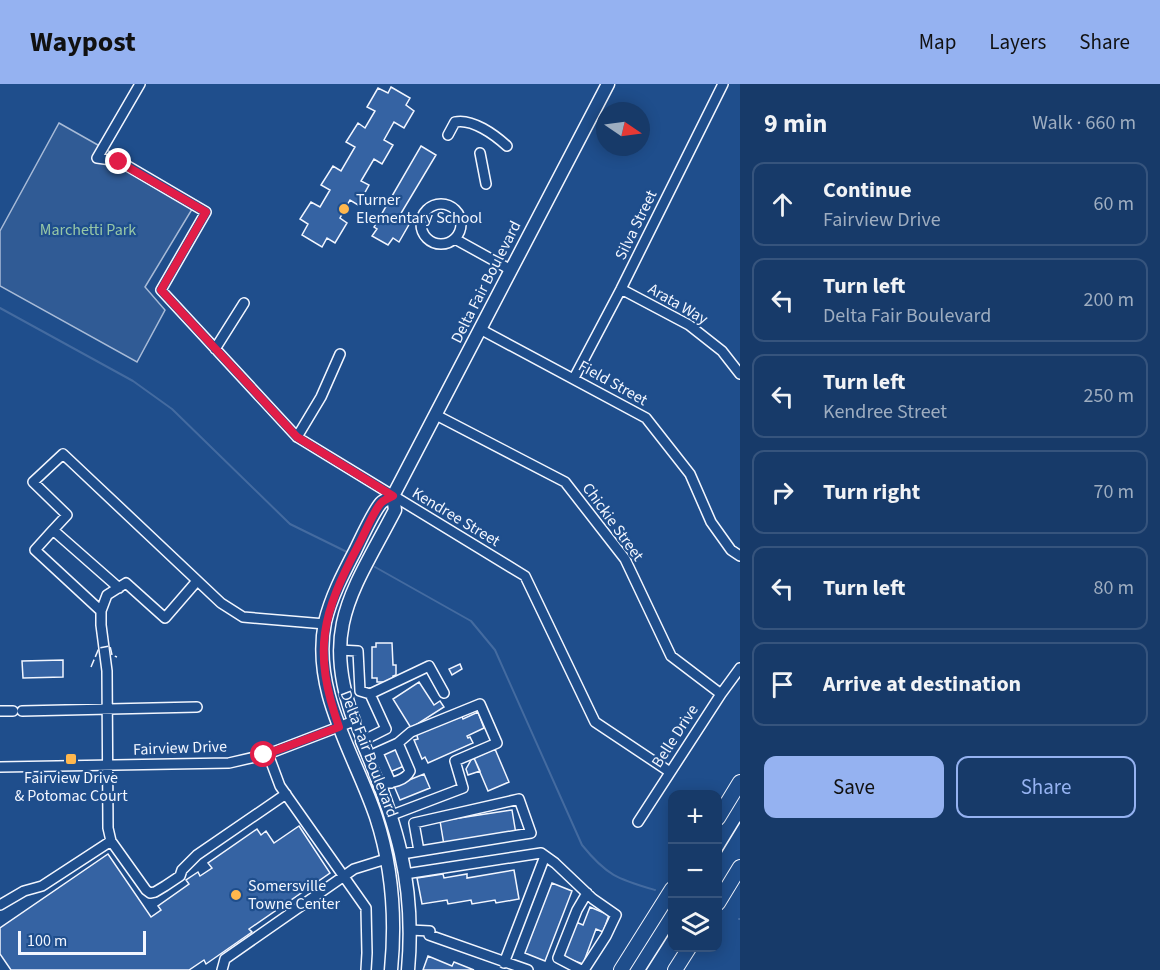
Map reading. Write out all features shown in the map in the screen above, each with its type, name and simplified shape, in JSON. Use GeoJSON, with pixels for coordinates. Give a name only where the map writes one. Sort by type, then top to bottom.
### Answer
{"type":"FeatureCollection","features":[{"type":"Feature","properties":{"kind":"highway"},"geometry":{"type":"LineString","coordinates":[[722,810],[740,782]]}},
{"type":"Feature","properties":{"kind":"highway"},"geometry":{"type":"LineString","coordinates":[[720,898],[740,867]]}},
{"type":"Feature","properties":{"kind":"highway"},"geometry":{"type":"LineString","coordinates":[[621,970],[668,895]]}},
{"type":"Feature","properties":{"kind":"highway"},"geometry":{"type":"LineString","coordinates":[[675,970],[686,952]]}},
{"type":"Feature","properties":{"kind":"main road","name":"Delta Fair Boulevard"},"geometry":{"type":"LineString","coordinates":[[391,970],[393,916],[386,859],[371,804],[329,699],[324,677],[325,624],[333,596],[345,571],[381,503],[393,496],[608,84]]}},
{"type":"Feature","properties":{"kind":"main road","name":"Delta Fair Boulevard"},"geometry":{"type":"LineString","coordinates":[[354,721],[342,684],[339,650],[341,625],[357,581],[395,510],[393,496]]}},
{"type":"Feature","properties":{"kind":"main road","name":"Delta Fair Boulevard"},"geometry":{"type":"LineString","coordinates":[[362,741],[374,755],[386,784],[402,854],[410,930],[408,970]]}},
{"type":"Feature","properties":{"kind":"street","name":"Kendree Street"},"geometry":{"type":"LineString","coordinates":[[140,84],[97,158],[119,162],[206,212],[161,290],[297,437],[525,576],[595,722],[670,772]]}},
{"type":"Feature","properties":{"kind":"street","name":"Silva Street"},"geometry":{"type":"LineString","coordinates":[[574,378],[723,84]]}},
{"type":"Feature","properties":{"kind":"street"},"geometry":{"type":"LineString","coordinates":[[448,135],[455,122],[463,120],[507,146]]}},
{"type":"Feature","properties":{"kind":"street"},"geometry":{"type":"LineString","coordinates":[[480,153],[486,184]]}},
{"type":"Feature","properties":{"kind":"street"},"geometry":{"type":"LineString","coordinates":[[437,204],[450,206],[459,214],[461,227],[455,239],[444,245],[431,243],[422,234],[420,221],[426,210],[437,204]]}},
{"type":"Feature","properties":{"kind":"street"},"geometry":{"type":"LineString","coordinates":[[455,239],[511,270]]}},
{"type":"Feature","properties":{"kind":"street","name":"Arata Way"},"geometry":{"type":"LineString","coordinates":[[621,289],[689,325],[722,351],[740,374]]}},
{"type":"Feature","properties":{"kind":"street"},"geometry":{"type":"LineString","coordinates":[[215,349],[244,303]]}},
{"type":"Feature","properties":{"kind":"street","name":"Field Street"},"geometry":{"type":"LineString","coordinates":[[480,328],[646,418],[690,474],[711,522],[731,550],[740,556]]}},
{"type":"Feature","properties":{"kind":"street"},"geometry":{"type":"LineString","coordinates":[[297,437],[321,397],[340,354]]}},
{"type":"Feature","properties":{"kind":"street","name":"Chickie Street"},"geometry":{"type":"LineString","coordinates":[[436,415],[565,482],[625,559],[671,657],[721,694]]}},
{"type":"Feature","properties":{"kind":"street"},"geometry":{"type":"LineString","coordinates":[[101,611],[35,550],[67,515],[33,482],[63,454],[221,603],[243,617],[325,624]]}},
{"type":"Feature","properties":{"kind":"street"},"geometry":{"type":"LineString","coordinates":[[53,530],[119,588]]}},
{"type":"Feature","properties":{"kind":"street"},"geometry":{"type":"LineString","coordinates":[[198,581],[165,618],[126,583],[107,595],[101,611],[107,671],[108,828],[111,841],[146,891],[155,892],[180,876],[182,870],[197,855],[286,794]]}},
{"type":"Feature","properties":{"kind":"street"},"geometry":{"type":"LineString","coordinates":[[339,650],[357,651],[360,691],[370,694],[429,666],[444,693]]}},
{"type":"Feature","properties":{"kind":"street","name":"Belle Drive"},"geometry":{"type":"LineString","coordinates":[[638,822],[740,668]]}},
{"type":"Feature","properties":{"kind":"street"},"geometry":{"type":"LineString","coordinates":[[362,741],[386,729],[370,694]]}},
{"type":"Feature","properties":{"kind":"street"},"geometry":{"type":"LineString","coordinates":[[374,755],[398,743],[411,732],[480,704],[497,743],[455,761],[463,788],[392,815]]}},
{"type":"Feature","properties":{"kind":"street"},"geometry":{"type":"LineString","coordinates":[[0,711],[198,707]]}},
{"type":"Feature","properties":{"kind":"street","name":"Fairview Drive"},"geometry":{"type":"LineString","coordinates":[[0,767],[216,764],[268,754],[354,721]]}},
{"type":"Feature","properties":{"kind":"street","name":"Delta Fair Boulevard"},"geometry":{"type":"LineString","coordinates":[[354,721],[362,741]]}},
{"type":"Feature","properties":{"kind":"street"},"geometry":{"type":"LineString","coordinates":[[386,784],[402,779],[410,771],[398,743]]}},
{"type":"Feature","properties":{"kind":"street"},"geometry":{"type":"LineString","coordinates":[[268,754],[280,786],[366,908],[368,953],[366,970]]}},
{"type":"Feature","properties":{"kind":"street"},"geometry":{"type":"LineString","coordinates":[[402,854],[531,832],[519,799],[414,823],[419,851]]}},
{"type":"Feature","properties":{"kind":"street"},"geometry":{"type":"LineString","coordinates":[[0,905],[24,891],[42,886],[111,841]]}},
{"type":"Feature","properties":{"kind":"street"},"geometry":{"type":"LineString","coordinates":[[405,874],[541,853],[586,893],[616,915],[606,936],[583,970],[558,958],[586,893]]}},
{"type":"Feature","properties":{"kind":"street"},"geometry":{"type":"LineString","coordinates":[[504,963],[545,856]]}},
{"type":"Feature","properties":{"kind":"street"},"geometry":{"type":"LineString","coordinates":[[222,970],[225,959],[354,869],[386,859]]}},
{"type":"Feature","properties":{"kind":"street"},"geometry":{"type":"LineString","coordinates":[[410,930],[430,933],[517,968],[528,970]]}},
{"type":"Feature","properties":{"kind":"green space","name":"Marchetti Park"},"geometry":{"type":"Polygon","coordinates":[[[59,123],[197,201],[145,287],[165,310],[137,362],[0,286],[0,231],[59,123]]]}},
{"type":"Feature","properties":{"kind":"building"},"geometry":{"type":"Polygon","coordinates":[[[391,87],[410,98],[406,105],[414,111],[404,128],[394,122],[384,140],[393,145],[382,164],[374,159],[361,181],[369,185],[358,205],[350,200],[340,218],[347,223],[335,243],[327,238],[322,247],[302,235],[308,224],[300,219],[311,202],[320,207],[330,190],[321,185],[333,166],[341,171],[355,147],[346,142],[358,123],[365,128],[375,111],[367,107],[378,88],[388,93],[391,87]]]}},
{"type":"Feature","properties":{"kind":"building"},"geometry":{"type":"Polygon","coordinates":[[[421,146],[436,155],[400,215],[411,221],[399,242],[393,238],[388,245],[372,236],[377,229],[374,227],[421,146]]]}},
{"type":"Feature","properties":{"kind":"building"},"geometry":{"type":"Polygon","coordinates":[[[376,643],[392,643],[393,665],[396,665],[393,682],[377,682],[377,678],[372,678],[372,647],[376,647],[376,643]]]}},
{"type":"Feature","properties":{"kind":"building"},"geometry":{"type":"Polygon","coordinates":[[[63,660],[63,677],[23,678],[22,661],[63,660]]]}},
{"type":"Feature","properties":{"kind":"building"},"geometry":{"type":"Polygon","coordinates":[[[460,664],[462,669],[452,675],[449,669],[460,664]]]}},
{"type":"Feature","properties":{"kind":"building"},"geometry":{"type":"Polygon","coordinates":[[[419,682],[434,705],[440,701],[444,707],[411,728],[393,699],[419,682]]]}},
{"type":"Feature","properties":{"kind":"building"},"geometry":{"type":"Polygon","coordinates":[[[478,712],[484,728],[467,736],[473,743],[428,763],[425,757],[422,759],[414,740],[418,739],[416,733],[461,714],[463,719],[478,712]]]}},
{"type":"Feature","properties":{"kind":"building"},"geometry":{"type":"Polygon","coordinates":[[[397,748],[404,766],[390,772],[383,754],[397,748]]]}},
{"type":"Feature","properties":{"kind":"building"},"geometry":{"type":"Polygon","coordinates":[[[495,749],[509,782],[488,791],[474,758],[495,749]]]}},
{"type":"Feature","properties":{"kind":"building"},"geometry":{"type":"Polygon","coordinates":[[[474,758],[480,771],[468,775],[466,769],[474,758]]]}},
{"type":"Feature","properties":{"kind":"building"},"geometry":{"type":"Polygon","coordinates":[[[424,774],[430,788],[400,800],[394,786],[424,774]]]}},
{"type":"Feature","properties":{"kind":"building"},"geometry":{"type":"Polygon","coordinates":[[[512,810],[516,834],[444,845],[440,821],[512,810]]]}},
{"type":"Feature","properties":{"kind":"building","name":"Somersville Towne Center"},"geometry":{"type":"Polygon","coordinates":[[[299,826],[330,873],[249,929],[252,932],[206,964],[204,960],[189,970],[11,970],[0,954],[0,928],[108,854],[151,917],[161,910],[158,906],[189,884],[186,880],[198,872],[200,876],[212,868],[208,863],[257,829],[261,835],[266,831],[274,843],[299,826]]]}},
{"type":"Feature","properties":{"kind":"building"},"geometry":{"type":"Polygon","coordinates":[[[514,870],[519,899],[496,903],[495,900],[472,904],[471,900],[448,904],[447,900],[422,904],[417,878],[443,874],[444,878],[467,874],[467,878],[514,870]]]}},
{"type":"Feature","properties":{"kind":"building"},"geometry":{"type":"Polygon","coordinates":[[[552,883],[572,891],[545,961],[525,953],[552,883]]]}},
{"type":"Feature","properties":{"kind":"building"},"geometry":{"type":"Polygon","coordinates":[[[590,907],[609,915],[603,932],[596,929],[583,964],[563,957],[576,922],[583,925],[590,907]]]}},
{"type":"Feature","properties":{"kind":"building"},"geometry":{"type":"Polygon","coordinates":[[[428,956],[452,966],[454,962],[474,970],[423,970],[428,956]]]}},
{"type":"Feature","properties":{"kind":"waterway"},"geometry":{"type":"LineString","coordinates":[[0,308],[133,381],[172,409],[290,524],[347,552]]}},
{"type":"Feature","properties":{"kind":"waterway"},"geometry":{"type":"LineString","coordinates":[[375,567],[471,621],[495,650],[582,845],[599,864],[614,875],[655,890]]}},
{"type":"Feature","properties":{"kind":"tram line"},"geometry":{"type":"LineString","coordinates":[[722,851],[740,822]]}},
{"type":"Feature","properties":{"kind":"tram line"},"geometry":{"type":"LineString","coordinates":[[646,970],[668,935]]}},
{"type":"Feature","properties":{"kind":"fence"},"geometry":{"type":"LineString","coordinates":[[91,667],[99,648],[110,646],[112,655],[117,657]]}},
{"type":"Feature","properties":{"kind":"place","name":"Turner Elementary School"},"geometry":{"type":"Point","coordinates":[344,209]}},
{"type":"Feature","properties":{"kind":"place","name":"Fairview Drive & Potomac Court"},"geometry":{"type":"Point","coordinates":[71,759]}},
{"type":"Feature","properties":{"kind":"place","name":"Somersville Towne Center"},"geometry":{"type":"Point","coordinates":[236,895]}},
{"type":"Feature","properties":{"kind":"route"},"geometry":{"type":"LineString","coordinates":[[119,162],[206,212],[161,290],[297,437],[393,496],[381,503],[338,583],[325,624],[324,677],[339,727],[264,755]]}}]}
